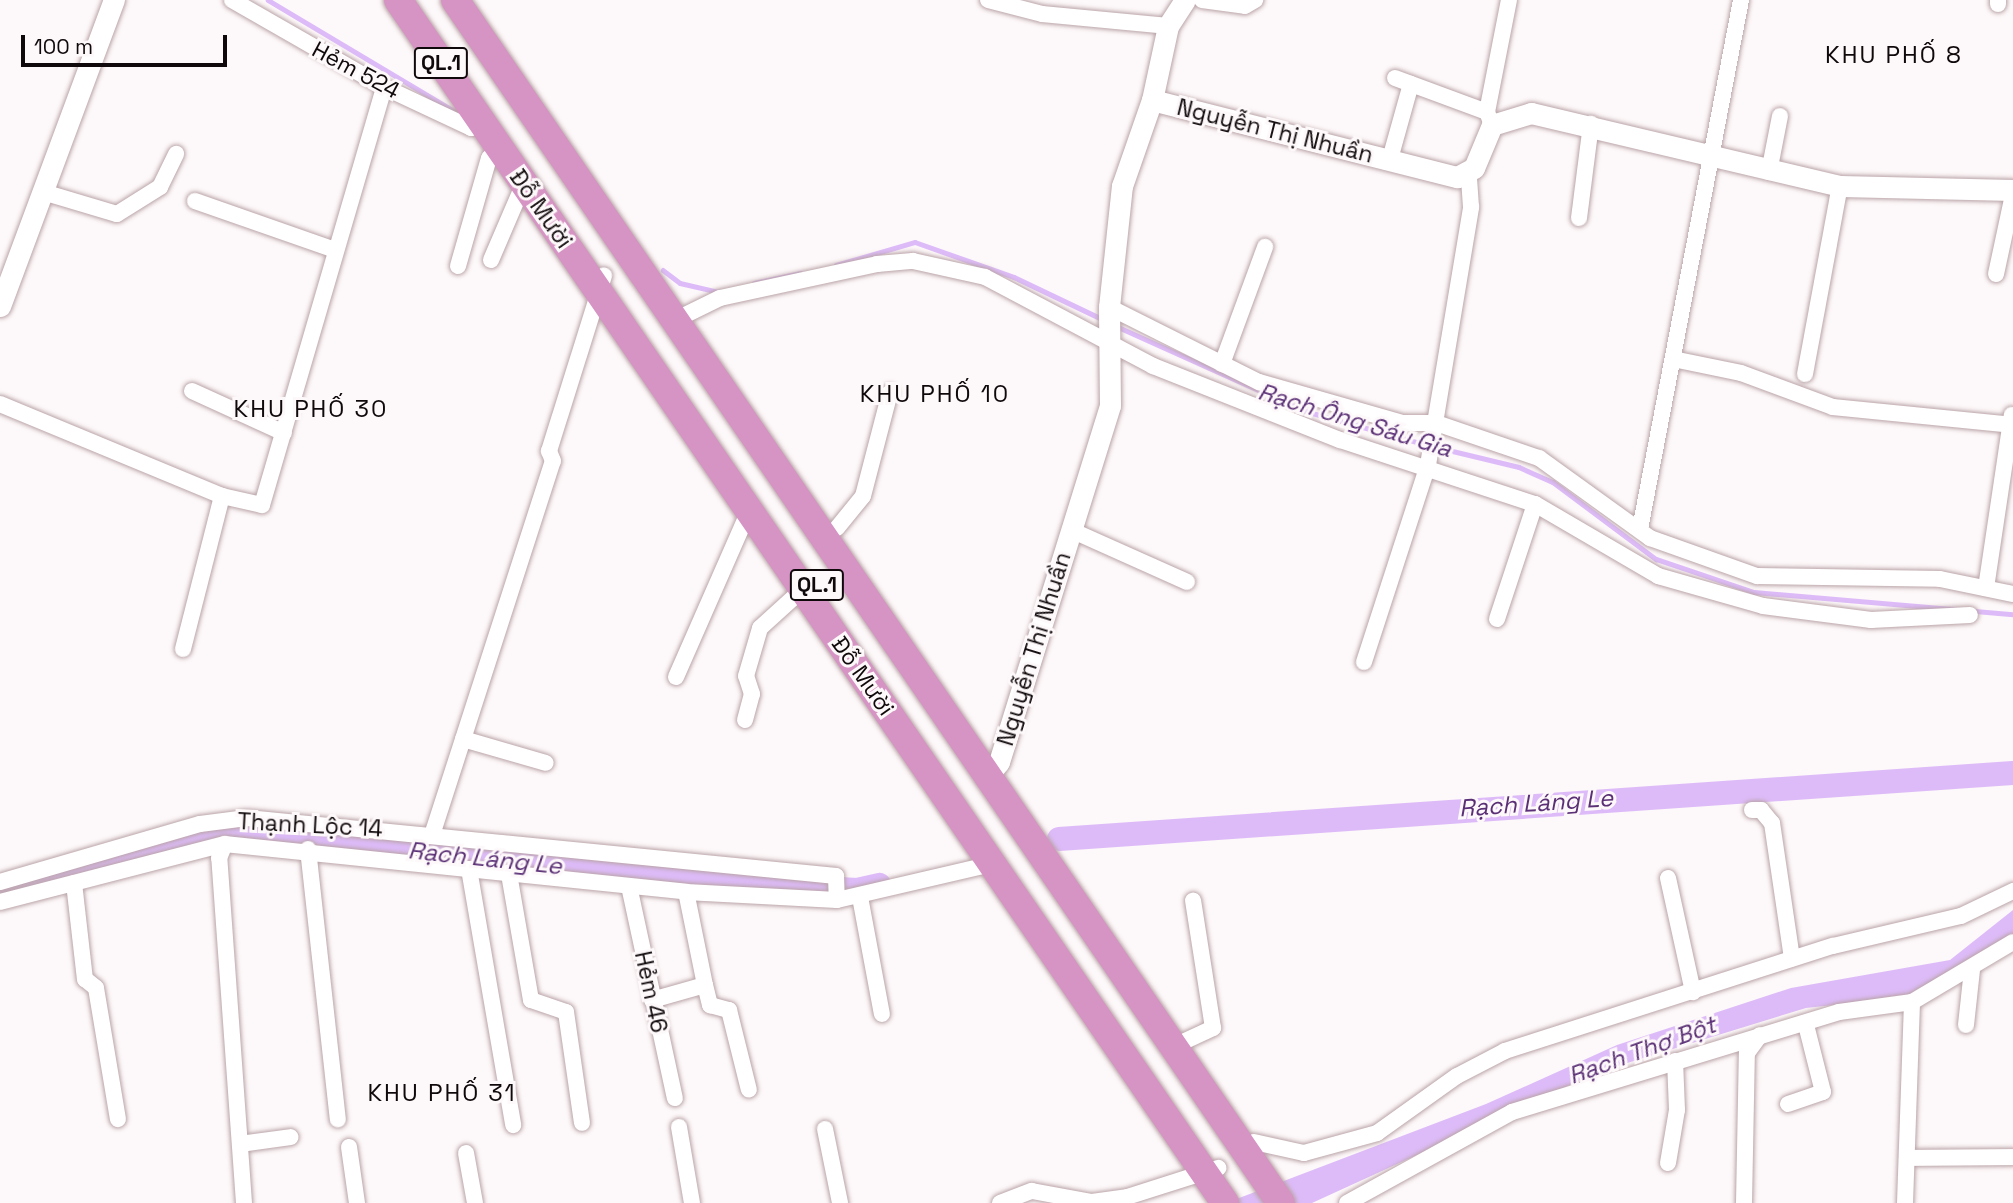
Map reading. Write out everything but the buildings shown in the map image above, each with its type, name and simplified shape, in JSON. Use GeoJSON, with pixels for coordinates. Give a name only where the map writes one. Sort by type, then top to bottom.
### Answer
{"type":"FeatureCollection","features":[{"type":"Feature","properties":{"kind":"highway","name":"Đỗ Mười"},"geometry":{"type":"LineString","coordinates":[[398,0],[500,150],[602,284],[1211,1173]]}},
{"type":"Feature","properties":{"kind":"highway","name":"Đỗ Mười"},"geometry":{"type":"LineString","coordinates":[[419,0],[749,511],[992,864],[1211,1173]]}},
{"type":"Feature","properties":{"kind":"highway","name":"Đỗ Mười"},"geometry":{"type":"LineString","coordinates":[[455,0],[681,317],[1254,1150]]}},
{"type":"Feature","properties":{"kind":"highway","name":"Đỗ Mười"},"geometry":{"type":"LineString","coordinates":[[471,0],[681,317],[837,528],[993,769],[1185,1041],[1254,1150]]}},
{"type":"Feature","properties":{"kind":"highway","name":"QL.1"},"geometry":{"type":"LineString","coordinates":[[1254,1150],[1280,1203]]}},
{"type":"Feature","properties":{"kind":"highway","name":"QL.1"},"geometry":{"type":"LineString","coordinates":[[1254,1150],[1296,1203]]}},
{"type":"Feature","properties":{"kind":"highway","name":"QL.1"},"geometry":{"type":"LineString","coordinates":[[1211,1173],[1225,1203]]}},
{"type":"Feature","properties":{"kind":"highway","name":"QL.1"},"geometry":{"type":"LineString","coordinates":[[1211,1173],[1243,1203]]}},
{"type":"Feature","properties":{"kind":"street"},"geometry":{"type":"LineString","coordinates":[[0,306],[114,0]]}},
{"type":"Feature","properties":{"kind":"street","name":"Hẻm 524"},"geometry":{"type":"LineString","coordinates":[[232,0],[384,87],[471,128],[484,125]]}},
{"type":"Feature","properties":{"kind":"street"},"geometry":{"type":"LineString","coordinates":[[988,0],[1042,14],[1168,26]]}},
{"type":"Feature","properties":{"kind":"street"},"geometry":{"type":"LineString","coordinates":[[1152,100],[1168,26],[1185,0]]}},
{"type":"Feature","properties":{"kind":"street"},"geometry":{"type":"LineString","coordinates":[[1202,0],[1245,6],[1255,0]]}},
{"type":"Feature","properties":{"kind":"street"},"geometry":{"type":"LineString","coordinates":[[1364,662],[1428,463],[1471,208],[1469,175],[1490,119],[1509,0]]}},
{"type":"Feature","properties":{"kind":"street"},"geometry":{"type":"LineString","coordinates":[[1640,529],[1741,0]]}},
{"type":"Feature","properties":{"kind":"street"},"geometry":{"type":"LineString","coordinates":[[1395,78],[1490,119],[1531,113],[1591,124],[1769,172],[1840,186],[2013,190]]}},
{"type":"Feature","properties":{"kind":"street"},"geometry":{"type":"LineString","coordinates":[[1390,159],[1411,84]]}},
{"type":"Feature","properties":{"kind":"street"},"geometry":{"type":"LineString","coordinates":[[0,404],[222,496],[262,505],[384,87]]}},
{"type":"Feature","properties":{"kind":"street","name":"Nguyễn Thị Nhuần"},"geometry":{"type":"LineString","coordinates":[[993,769],[1110,405],[1109,324],[1122,186],[1152,100],[1390,159],[1469,175]]}},
{"type":"Feature","properties":{"kind":"street"},"geometry":{"type":"LineString","coordinates":[[1769,172],[1780,116]]}},
{"type":"Feature","properties":{"kind":"street"},"geometry":{"type":"LineString","coordinates":[[1579,218],[1591,124]]}},
{"type":"Feature","properties":{"kind":"street"},"geometry":{"type":"LineString","coordinates":[[458,266],[489,158],[500,150]]}},
{"type":"Feature","properties":{"kind":"street"},"geometry":{"type":"LineString","coordinates":[[43,191],[117,214],[160,187],[176,154]]}},
{"type":"Feature","properties":{"kind":"street"},"geometry":{"type":"LineString","coordinates":[[491,260],[524,183]]}},
{"type":"Feature","properties":{"kind":"street"},"geometry":{"type":"LineString","coordinates":[[1805,374],[1840,186]]}},
{"type":"Feature","properties":{"kind":"street"},"geometry":{"type":"LineString","coordinates":[[1996,274],[2013,195]]}},
{"type":"Feature","properties":{"kind":"street"},"geometry":{"type":"LineString","coordinates":[[195,201],[335,250]]}},
{"type":"Feature","properties":{"kind":"street"},"geometry":{"type":"LineString","coordinates":[[1222,364],[1265,247]]}},
{"type":"Feature","properties":{"kind":"street"},"geometry":{"type":"LineString","coordinates":[[681,317],[720,298],[913,261],[985,276],[1326,402],[1403,423],[1435,427],[1539,458],[1640,529],[1757,576],[1940,579],[2013,594]]}},
{"type":"Feature","properties":{"kind":"street"},"geometry":{"type":"LineString","coordinates":[[433,832],[602,284]]}},
{"type":"Feature","properties":{"kind":"street"},"geometry":{"type":"LineString","coordinates":[[1109,324],[1153,366],[1282,417],[1428,463],[1535,504],[1658,576],[1763,606],[1871,620],[1970,615]]}},
{"type":"Feature","properties":{"kind":"street"},"geometry":{"type":"LineString","coordinates":[[1673,359],[1741,373],[1833,407],[2012,420],[1986,588]]}},
{"type":"Feature","properties":{"kind":"street"},"geometry":{"type":"LineString","coordinates":[[192,391],[284,433]]}},
{"type":"Feature","properties":{"kind":"street"},"geometry":{"type":"LineString","coordinates":[[837,528],[863,496],[890,392]]}},
{"type":"Feature","properties":{"kind":"street"},"geometry":{"type":"LineString","coordinates":[[183,649],[222,496]]}},
{"type":"Feature","properties":{"kind":"street"},"geometry":{"type":"LineString","coordinates":[[1497,618],[1535,504]]}},
{"type":"Feature","properties":{"kind":"street"},"geometry":{"type":"LineString","coordinates":[[676,677],[749,511]]}},
{"type":"Feature","properties":{"kind":"street"},"geometry":{"type":"LineString","coordinates":[[1071,530],[1187,582]]}},
{"type":"Feature","properties":{"kind":"street"},"geometry":{"type":"LineString","coordinates":[[745,720],[752,694],[746,676],[760,628],[803,589]]}},
{"type":"Feature","properties":{"kind":"street"},"geometry":{"type":"LineString","coordinates":[[463,739],[546,763]]}},
{"type":"Feature","properties":{"kind":"street"},"geometry":{"type":"LineString","coordinates":[[1752,810],[1761,810],[1772,823],[1792,959]]}},
{"type":"Feature","properties":{"kind":"street","name":"Thạnh Lộc 14"},"geometry":{"type":"LineString","coordinates":[[0,883],[200,824],[247,818],[433,832],[526,849],[836,876],[836,900]]}},
{"type":"Feature","properties":{"kind":"street"},"geometry":{"type":"LineString","coordinates":[[328,824],[316,849],[338,1119]]}},
{"type":"Feature","properties":{"kind":"street","name":"Thạnh Lộc 14"},"geometry":{"type":"LineString","coordinates":[[0,902],[225,844],[316,849],[509,874],[686,892],[836,900],[860,897],[992,864]]}},
{"type":"Feature","properties":{"kind":"street","name":"Thạnh Lộc 14"},"geometry":{"type":"LineString","coordinates":[[225,844],[219,858],[244,1203]]}},
{"type":"Feature","properties":{"kind":"street"},"geometry":{"type":"LineString","coordinates":[[469,869],[513,1125]]}},
{"type":"Feature","properties":{"kind":"street"},"geometry":{"type":"LineString","coordinates":[[509,874],[531,1000],[566,1012],[582,1123]]}},
{"type":"Feature","properties":{"kind":"street"},"geometry":{"type":"LineString","coordinates":[[1668,878],[1693,992]]}},
{"type":"Feature","properties":{"kind":"street"},"geometry":{"type":"LineString","coordinates":[[75,883],[85,979],[96,988],[118,1119]]}},
{"type":"Feature","properties":{"kind":"street","name":"Hẻm 46"},"geometry":{"type":"LineString","coordinates":[[629,886],[675,1098]]}},
{"type":"Feature","properties":{"kind":"street"},"geometry":{"type":"LineString","coordinates":[[1254,1150],[1304,1153],[1377,1133],[1457,1076],[1505,1051],[1792,959],[1961,916],[2013,891]]}},
{"type":"Feature","properties":{"kind":"street"},"geometry":{"type":"LineString","coordinates":[[686,892],[710,1005],[729,1010],[748,1090]]}},
{"type":"Feature","properties":{"kind":"street"},"geometry":{"type":"LineString","coordinates":[[860,897],[882,1014]]}},
{"type":"Feature","properties":{"kind":"street"},"geometry":{"type":"LineString","coordinates":[[1185,1041],[1213,1028],[1193,901]]}},
{"type":"Feature","properties":{"kind":"street"},"geometry":{"type":"LineString","coordinates":[[1347,1203],[1512,1112],[1760,1035],[1806,1025],[1839,1012],[1912,1002],[1972,970],[2013,942]]}},
{"type":"Feature","properties":{"kind":"street"},"geometry":{"type":"LineString","coordinates":[[1966,1026],[1972,970]]}},
{"type":"Feature","properties":{"kind":"street"},"geometry":{"type":"LineString","coordinates":[[652,1000],[705,985]]}},
{"type":"Feature","properties":{"kind":"street"},"geometry":{"type":"LineString","coordinates":[[1905,1203],[1912,1002]]}},
{"type":"Feature","properties":{"kind":"street"},"geometry":{"type":"LineString","coordinates":[[1788,1104],[1823,1091],[1806,1025]]}},
{"type":"Feature","properties":{"kind":"street"},"geometry":{"type":"LineString","coordinates":[[1744,1203],[1747,1053],[1760,1035]]}},
{"type":"Feature","properties":{"kind":"street"},"geometry":{"type":"LineString","coordinates":[[1668,1163],[1677,1110],[1675,1061]]}},
{"type":"Feature","properties":{"kind":"street"},"geometry":{"type":"LineString","coordinates":[[680,1128],[692,1203]]}},
{"type":"Feature","properties":{"kind":"street"},"geometry":{"type":"LineString","coordinates":[[825,1129],[840,1203]]}},
{"type":"Feature","properties":{"kind":"street"},"geometry":{"type":"LineString","coordinates":[[240,1144],[291,1137]]}},
{"type":"Feature","properties":{"kind":"street"},"geometry":{"type":"LineString","coordinates":[[349,1147],[357,1203]]}},
{"type":"Feature","properties":{"kind":"street"},"geometry":{"type":"LineString","coordinates":[[466,1153],[475,1203]]}},
{"type":"Feature","properties":{"kind":"street"},"geometry":{"type":"LineString","coordinates":[[1907,1158],[2013,1157]]}},
{"type":"Feature","properties":{"kind":"street"},"geometry":{"type":"LineString","coordinates":[[1000,1203],[1032,1191],[1092,1202],[1127,1198],[1211,1173]]}},
{"type":"Feature","properties":{"kind":"water","name":"Rạch Thợ Bột"},"geometry":{"type":"Polygon","coordinates":[[[2013,910],[2013,940],[1923,995],[1806,1008],[1598,1072],[1312,1203],[1226,1203],[1486,1104],[1617,1045],[1791,988],[1950,960],[2013,910]]]}},
{"type":"Feature","properties":{"kind":"waterway"},"geometry":{"type":"LineString","coordinates":[[268,0],[459,114]]}},
{"type":"Feature","properties":{"kind":"waterway","name":"Rạch Ông Sáu Gia"},"geometry":{"type":"LineString","coordinates":[[836,265],[915,242],[1014,277],[1102,319]]}},
{"type":"Feature","properties":{"kind":"waterway","name":"Rạch Ông Sáu Gia"},"geometry":{"type":"LineString","coordinates":[[663,270],[680,283],[719,292]]}},
{"type":"Feature","properties":{"kind":"waterway","name":"Rạch Ông Sáu Gia"},"geometry":{"type":"LineString","coordinates":[[754,283],[800,273]]}},
{"type":"Feature","properties":{"kind":"waterway","name":"Rạch Ông Sáu Gia"},"geometry":{"type":"LineString","coordinates":[[1116,326],[1305,411],[1428,445]]}},
{"type":"Feature","properties":{"kind":"waterway","name":"Rạch Ông Sáu Gia"},"geometry":{"type":"LineString","coordinates":[[1436,447],[1519,467],[1553,482],[1656,559],[1754,592],[2013,614]]}},
{"type":"Feature","properties":{"kind":"waterway","name":"Rạch Láng Le"},"geometry":{"type":"LineString","coordinates":[[1059,839],[2013,773]]}},
{"type":"Feature","properties":{"kind":"waterway","name":"Rạch Láng Le"},"geometry":{"type":"LineString","coordinates":[[0,893],[188,838],[241,831],[677,879],[857,890],[879,885]]}},
{"type":"Feature","properties":{"kind":"district","name":"KHU PHỐ 8"},"geometry":{"type":"Point","coordinates":[1894,55]}},
{"type":"Feature","properties":{"kind":"district","name":"KHU PHỐ 10"},"geometry":{"type":"Point","coordinates":[935,394]}},
{"type":"Feature","properties":{"kind":"district","name":"KHU PHỐ 30"},"geometry":{"type":"Point","coordinates":[311,409]}},
{"type":"Feature","properties":{"kind":"district","name":"KHU PHỐ 31"},"geometry":{"type":"Point","coordinates":[442,1093]}}]}
